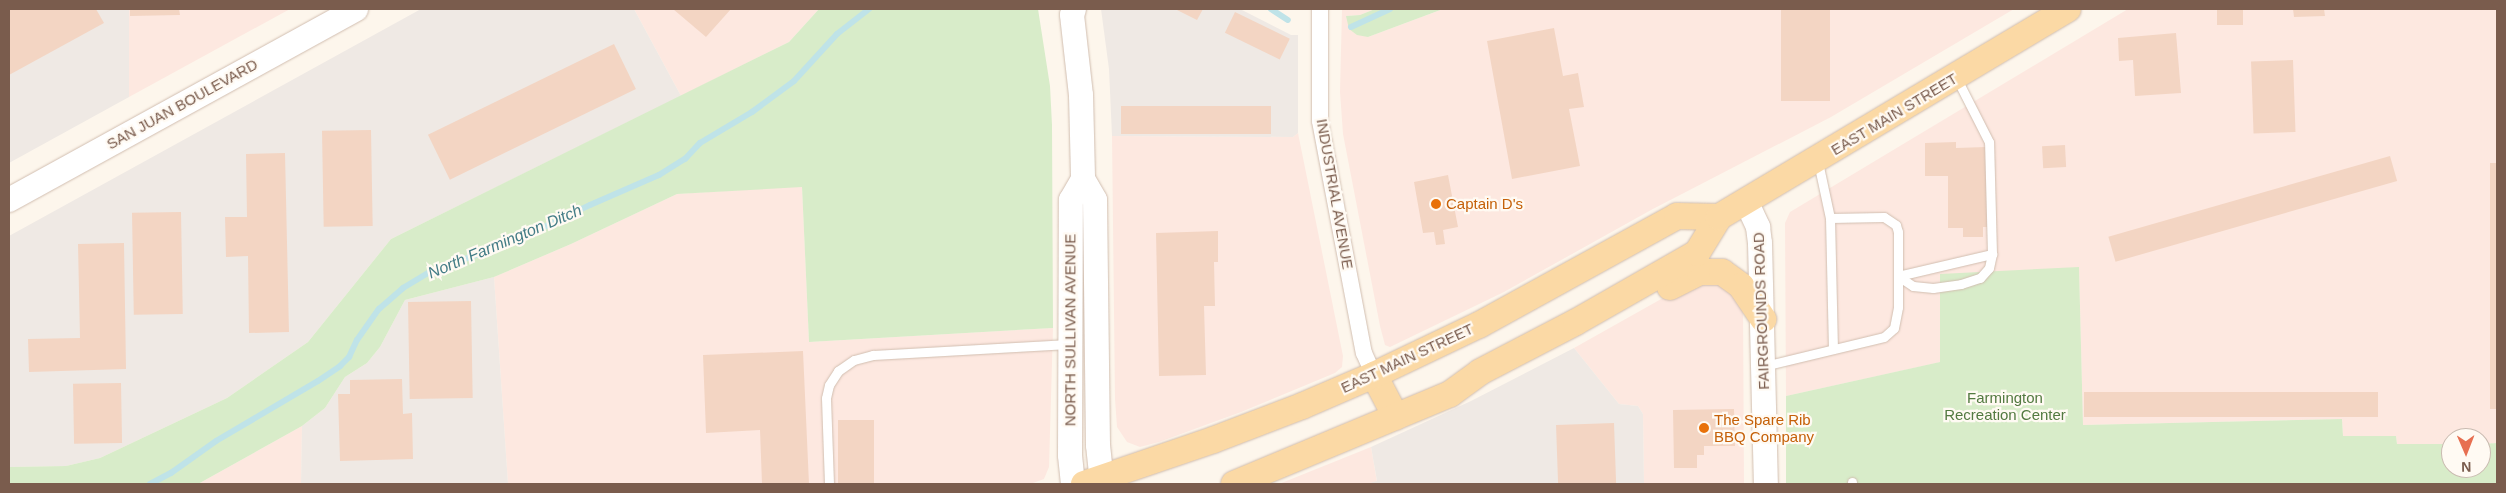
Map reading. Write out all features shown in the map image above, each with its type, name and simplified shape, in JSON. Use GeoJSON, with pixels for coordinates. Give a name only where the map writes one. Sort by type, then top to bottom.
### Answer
{"type":"FeatureCollection","features":[{"type":"Feature","properties":{"kind":"main road","name":"SAN JUAN BOULEVARD"},"geometry":{"type":"LineString","coordinates":[[9,200],[356,9]]}},
{"type":"Feature","properties":{"kind":"main road","name":"EAST MAIN STREET"},"geometry":{"type":"LineString","coordinates":[[1234,484],[1450,394],[1480,372],[1576,322],[1697,253],[1719,217],[1818,160],[2068,9]]}},
{"type":"Feature","properties":{"kind":"main road","name":"NORTH SULLIVAN AVENUE"},"geometry":{"type":"LineString","coordinates":[[1071,11],[1082,95],[1083,179],[1095,200],[1098,445],[1096,482]]}},
{"type":"Feature","properties":{"kind":"main road","name":"NORTH SULLIVAN AVENUE"},"geometry":{"type":"LineString","coordinates":[[1072,484],[1070,455],[1071,200],[1083,179]]}},
{"type":"Feature","properties":{"kind":"main road","name":"FAIRGROUNDS ROAD"},"geometry":{"type":"LineString","coordinates":[[1746,201],[1758,227],[1763,319],[1766,484]]}},
{"type":"Feature","properties":{"kind":"main road","name":"EAST MAIN STREET"},"geometry":{"type":"LineString","coordinates":[[1096,482],[1275,416],[1374,375],[1479,324],[1678,216],[1719,217]]}},
{"type":"Feature","properties":{"kind":"main road"},"geometry":{"type":"LineString","coordinates":[[1450,394],[1490,384],[1700,272],[1722,272],[1730,276],[1741,286],[1763,319]]}},
{"type":"Feature","properties":{"kind":"main road"},"geometry":{"type":"LineString","coordinates":[[1374,375],[1396,417]]}},
{"type":"Feature","properties":{"kind":"street","name":"INDUSTRIAL AVENUE"},"geometry":{"type":"LineString","coordinates":[[1320,9],[1320,121],[1364,353],[1374,375]]}},
{"type":"Feature","properties":{"kind":"lane"},"geometry":{"type":"LineString","coordinates":[[1898,276],[1913,286],[1933,288],[1961,284],[1980,278],[1989,268],[1992,254],[1989,142],[1956,76]]}},
{"type":"Feature","properties":{"kind":"lane"},"geometry":{"type":"LineString","coordinates":[[1818,160],[1830,218],[1833,349]]}},
{"type":"Feature","properties":{"kind":"lane"},"geometry":{"type":"LineString","coordinates":[[1764,366],[1884,337],[1894,328],[1898,307],[1898,232],[1896,225],[1884,217],[1830,218]]}},
{"type":"Feature","properties":{"kind":"lane"},"geometry":{"type":"LineString","coordinates":[[1898,276],[1992,254]]}},
{"type":"Feature","properties":{"kind":"lane"},"geometry":{"type":"LineString","coordinates":[[829,484],[826,398],[829,385],[838,371],[854,360],[873,355],[1070,344]]}},
{"type":"Feature","properties":{"kind":"shaded area"},"geometry":{"type":"Polygon","coordinates":[[[9,9],[129,9],[129,97],[9,163],[9,9]]]}},
{"type":"Feature","properties":{"kind":"shaded area"},"geometry":{"type":"Polygon","coordinates":[[[129,9],[290,9],[129,97],[129,9]]]}},
{"type":"Feature","properties":{"kind":"shaded area"},"geometry":{"type":"Polygon","coordinates":[[[421,9],[634,9],[681,96],[391,239],[308,342],[227,398],[100,458],[66,466],[9,467],[9,236],[421,9]]]}},
{"type":"Feature","properties":{"kind":"shaded area"},"geometry":{"type":"Polygon","coordinates":[[[634,9],[819,9],[789,42],[681,96],[634,9]]]}},
{"type":"Feature","properties":{"kind":"shaded area"},"geometry":{"type":"Polygon","coordinates":[[[1101,9],[1240,9],[1291,35],[1298,35],[1298,133],[1293,137],[1112,136],[1109,69],[1101,9]]]}},
{"type":"Feature","properties":{"kind":"shaded area"},"geometry":{"type":"Polygon","coordinates":[[[1342,9],[1375,9],[1360,15],[1346,16],[1368,37],[1443,9],[2014,9],[1831,117],[1651,210],[1504,292],[1390,347],[1385,345],[1380,326],[1343,134],[1340,92],[1342,9]]]}},
{"type":"Feature","properties":{"kind":"shaded area"},"geometry":{"type":"Polygon","coordinates":[[[2128,9],[2497,9],[2497,443],[2491,443],[2491,428],[2441,428],[2441,444],[2397,444],[2396,436],[2343,436],[2342,419],[2083,425],[2079,268],[1941,362],[1786,396],[1785,223],[1790,212],[2128,9]]]}},
{"type":"Feature","properties":{"kind":"shaded area"},"geometry":{"type":"Polygon","coordinates":[[[1298,133],[1343,356],[1342,367],[1335,373],[1241,412],[1159,442],[1140,447],[1127,442],[1117,427],[1115,399],[1112,136],[1293,137],[1298,133]]]}},
{"type":"Feature","properties":{"kind":"shaded area"},"geometry":{"type":"Polygon","coordinates":[[[802,186],[809,342],[1053,328],[1049,467],[1044,479],[1030,484],[508,484],[494,277],[571,244],[677,194],[802,186]]]}},
{"type":"Feature","properties":{"kind":"shaded area"},"geometry":{"type":"Polygon","coordinates":[[[494,277],[508,484],[301,484],[302,426],[325,408],[345,377],[367,363],[380,347],[405,300],[494,277]]]}},
{"type":"Feature","properties":{"kind":"shaded area"},"geometry":{"type":"Polygon","coordinates":[[[1711,277],[1743,305],[1744,484],[1644,484],[1643,414],[1638,406],[1619,404],[1574,348],[1695,280],[1711,277]]]}},
{"type":"Feature","properties":{"kind":"shaded area"},"geometry":{"type":"Polygon","coordinates":[[[1574,348],[1619,404],[1638,406],[1643,414],[1644,484],[1367,484],[1377,481],[1371,447],[1471,401],[1574,348]]]}},
{"type":"Feature","properties":{"kind":"shaded area"},"geometry":{"type":"Polygon","coordinates":[[[302,426],[301,484],[198,484],[302,426]]]}},
{"type":"Feature","properties":{"kind":"shaded area"},"geometry":{"type":"Polygon","coordinates":[[[1371,447],[1377,482],[1367,484],[1279,484],[1371,447]]]}},
{"type":"Feature","properties":{"kind":"green space"},"geometry":{"type":"Polygon","coordinates":[[[819,9],[1038,9],[1050,86],[1052,125],[1053,328],[809,342],[802,187],[677,194],[571,244],[494,277],[405,300],[380,347],[367,363],[345,377],[325,408],[302,426],[198,484],[9,484],[9,467],[66,466],[100,458],[227,398],[308,342],[391,239],[789,42],[819,9]]]}},
{"type":"Feature","properties":{"kind":"green space"},"geometry":{"type":"Polygon","coordinates":[[[1375,9],[1443,9],[1368,37],[1357,35],[1349,29],[1346,16],[1360,15],[1375,9]]]}},
{"type":"Feature","properties":{"kind":"green space","name":"Farmington Recreation Center"},"geometry":{"type":"Polygon","coordinates":[[[2079,267],[2083,425],[2342,419],[2343,436],[2396,436],[2397,444],[2441,444],[2441,478],[2491,478],[2491,443],[2497,443],[2497,484],[1786,484],[1786,396],[1940,362],[1940,274],[2079,267]]]}},
{"type":"Feature","properties":{"kind":"building"},"geometry":{"type":"Polygon","coordinates":[[[9,9],[96,9],[104,23],[9,75],[9,9]]]}},
{"type":"Feature","properties":{"kind":"building"},"geometry":{"type":"Polygon","coordinates":[[[130,9],[179,9],[180,15],[130,16],[130,9]]]}},
{"type":"Feature","properties":{"kind":"building"},"geometry":{"type":"Polygon","coordinates":[[[673,9],[731,9],[706,37],[673,9]]]}},
{"type":"Feature","properties":{"kind":"building"},"geometry":{"type":"Polygon","coordinates":[[[1175,9],[1203,9],[1197,20],[1175,9]]]}},
{"type":"Feature","properties":{"kind":"building"},"geometry":{"type":"Polygon","coordinates":[[[1781,9],[1830,9],[1830,101],[1781,101],[1781,9]]]}},
{"type":"Feature","properties":{"kind":"building"},"geometry":{"type":"Polygon","coordinates":[[[2217,9],[2243,9],[2243,25],[2217,25],[2217,9]]]}},
{"type":"Feature","properties":{"kind":"building"},"geometry":{"type":"Polygon","coordinates":[[[2293,9],[2324,9],[2325,16],[2294,17],[2293,9]]]}},
{"type":"Feature","properties":{"kind":"building"},"geometry":{"type":"Polygon","coordinates":[[[1235,12],[1290,39],[1280,59],[1225,33],[1235,12]]]}},
{"type":"Feature","properties":{"kind":"building"},"geometry":{"type":"Polygon","coordinates":[[[1554,28],[1563,76],[1578,73],[1584,107],[1569,109],[1580,166],[1512,179],[1487,41],[1554,28]]]}},
{"type":"Feature","properties":{"kind":"building"},"geometry":{"type":"Polygon","coordinates":[[[2176,33],[2181,93],[2135,96],[2133,60],[2119,61],[2118,38],[2176,33]]]}},
{"type":"Feature","properties":{"kind":"building"},"geometry":{"type":"Polygon","coordinates":[[[614,44],[636,89],[450,180],[428,135],[614,44]]]}},
{"type":"Feature","properties":{"kind":"building"},"geometry":{"type":"Polygon","coordinates":[[[2293,60],[2296,132],[2254,133],[2251,61],[2293,60]]]}},
{"type":"Feature","properties":{"kind":"building"},"geometry":{"type":"Polygon","coordinates":[[[1121,106],[1271,106],[1271,134],[1121,134],[1121,106]]]}},
{"type":"Feature","properties":{"kind":"building"},"geometry":{"type":"Polygon","coordinates":[[[371,130],[373,226],[324,227],[322,131],[371,130]]]}},
{"type":"Feature","properties":{"kind":"building"},"geometry":{"type":"Polygon","coordinates":[[[1956,142],[1956,148],[1986,147],[1987,227],[1983,227],[1983,237],[1963,237],[1963,228],[1948,228],[1948,176],[1925,176],[1925,143],[1956,142]]]}},
{"type":"Feature","properties":{"kind":"building"},"geometry":{"type":"Polygon","coordinates":[[[2065,145],[2066,167],[2043,168],[2042,146],[2065,145]]]}},
{"type":"Feature","properties":{"kind":"building"},"geometry":{"type":"Polygon","coordinates":[[[285,153],[289,332],[249,333],[248,256],[226,257],[225,217],[247,217],[246,154],[285,153]]]}},
{"type":"Feature","properties":{"kind":"building"},"geometry":{"type":"Polygon","coordinates":[[[2390,156],[2397,181],[2116,262],[2108,237],[2390,156]]]}},
{"type":"Feature","properties":{"kind":"building"},"geometry":{"type":"Polygon","coordinates":[[[2490,163],[2497,163],[2497,409],[2490,409],[2490,163]]]}},
{"type":"Feature","properties":{"kind":"building","name":"Captain D's"},"geometry":{"type":"Polygon","coordinates":[[[1448,175],[1458,227],[1443,230],[1445,244],[1436,245],[1434,232],[1423,233],[1414,182],[1448,175]]]}},
{"type":"Feature","properties":{"kind":"building"},"geometry":{"type":"Polygon","coordinates":[[[181,212],[183,314],[134,315],[132,213],[181,212]]]}},
{"type":"Feature","properties":{"kind":"building"},"geometry":{"type":"Polygon","coordinates":[[[1218,231],[1218,262],[1214,262],[1215,306],[1204,306],[1206,375],[1159,376],[1156,233],[1218,231]]]}},
{"type":"Feature","properties":{"kind":"building"},"geometry":{"type":"Polygon","coordinates":[[[124,243],[126,369],[29,372],[28,339],[80,338],[78,244],[124,243]]]}},
{"type":"Feature","properties":{"kind":"building"},"geometry":{"type":"Polygon","coordinates":[[[471,301],[473,398],[410,399],[408,302],[471,301]]]}},
{"type":"Feature","properties":{"kind":"building"},"geometry":{"type":"Polygon","coordinates":[[[803,351],[809,484],[762,484],[760,430],[706,433],[703,355],[803,351]]]}},
{"type":"Feature","properties":{"kind":"building"},"geometry":{"type":"Polygon","coordinates":[[[402,379],[403,414],[412,413],[413,459],[340,461],[338,394],[350,394],[350,380],[402,379]]]}},
{"type":"Feature","properties":{"kind":"building"},"geometry":{"type":"Polygon","coordinates":[[[121,383],[122,443],[74,444],[73,384],[121,383]]]}},
{"type":"Feature","properties":{"kind":"building"},"geometry":{"type":"Polygon","coordinates":[[[2084,392],[2378,392],[2378,417],[2084,417],[2084,392]]]}},
{"type":"Feature","properties":{"kind":"building","name":"The Spare Rib BBQ Company"},"geometry":{"type":"Polygon","coordinates":[[[1734,409],[1735,446],[1704,446],[1704,455],[1697,455],[1697,468],[1674,468],[1673,410],[1734,409]]]}},
{"type":"Feature","properties":{"kind":"building"},"geometry":{"type":"Polygon","coordinates":[[[838,420],[874,420],[874,484],[838,484],[838,420]]]}},
{"type":"Feature","properties":{"kind":"building"},"geometry":{"type":"Polygon","coordinates":[[[1614,423],[1616,484],[1558,484],[1556,425],[1614,423]]]}},
{"type":"Feature","properties":{"kind":"waterway","name":"North Farmington Ditch"},"geometry":{"type":"LineString","coordinates":[[150,484],[171,473],[216,441],[340,366],[349,357],[357,340],[379,309],[403,288],[431,271],[513,242],[590,205],[659,175],[685,159],[700,143],[752,112],[794,81],[837,34],[869,9]]}},
{"type":"Feature","properties":{"kind":"waterway","name":"North Farmington Ditch"},"geometry":{"type":"LineString","coordinates":[[1271,9],[1288,20]]}},
{"type":"Feature","properties":{"kind":"waterway","name":"North Farmington Ditch"},"geometry":{"type":"LineString","coordinates":[[1351,27],[1390,9]]}},
{"type":"Feature","properties":{"kind":"place","name":"Captain D's"},"geometry":{"type":"Point","coordinates":[1436,204]}},
{"type":"Feature","properties":{"kind":"place","name":"The Spare Rib BBQ Company"},"geometry":{"type":"Point","coordinates":[1704,428]}}]}
